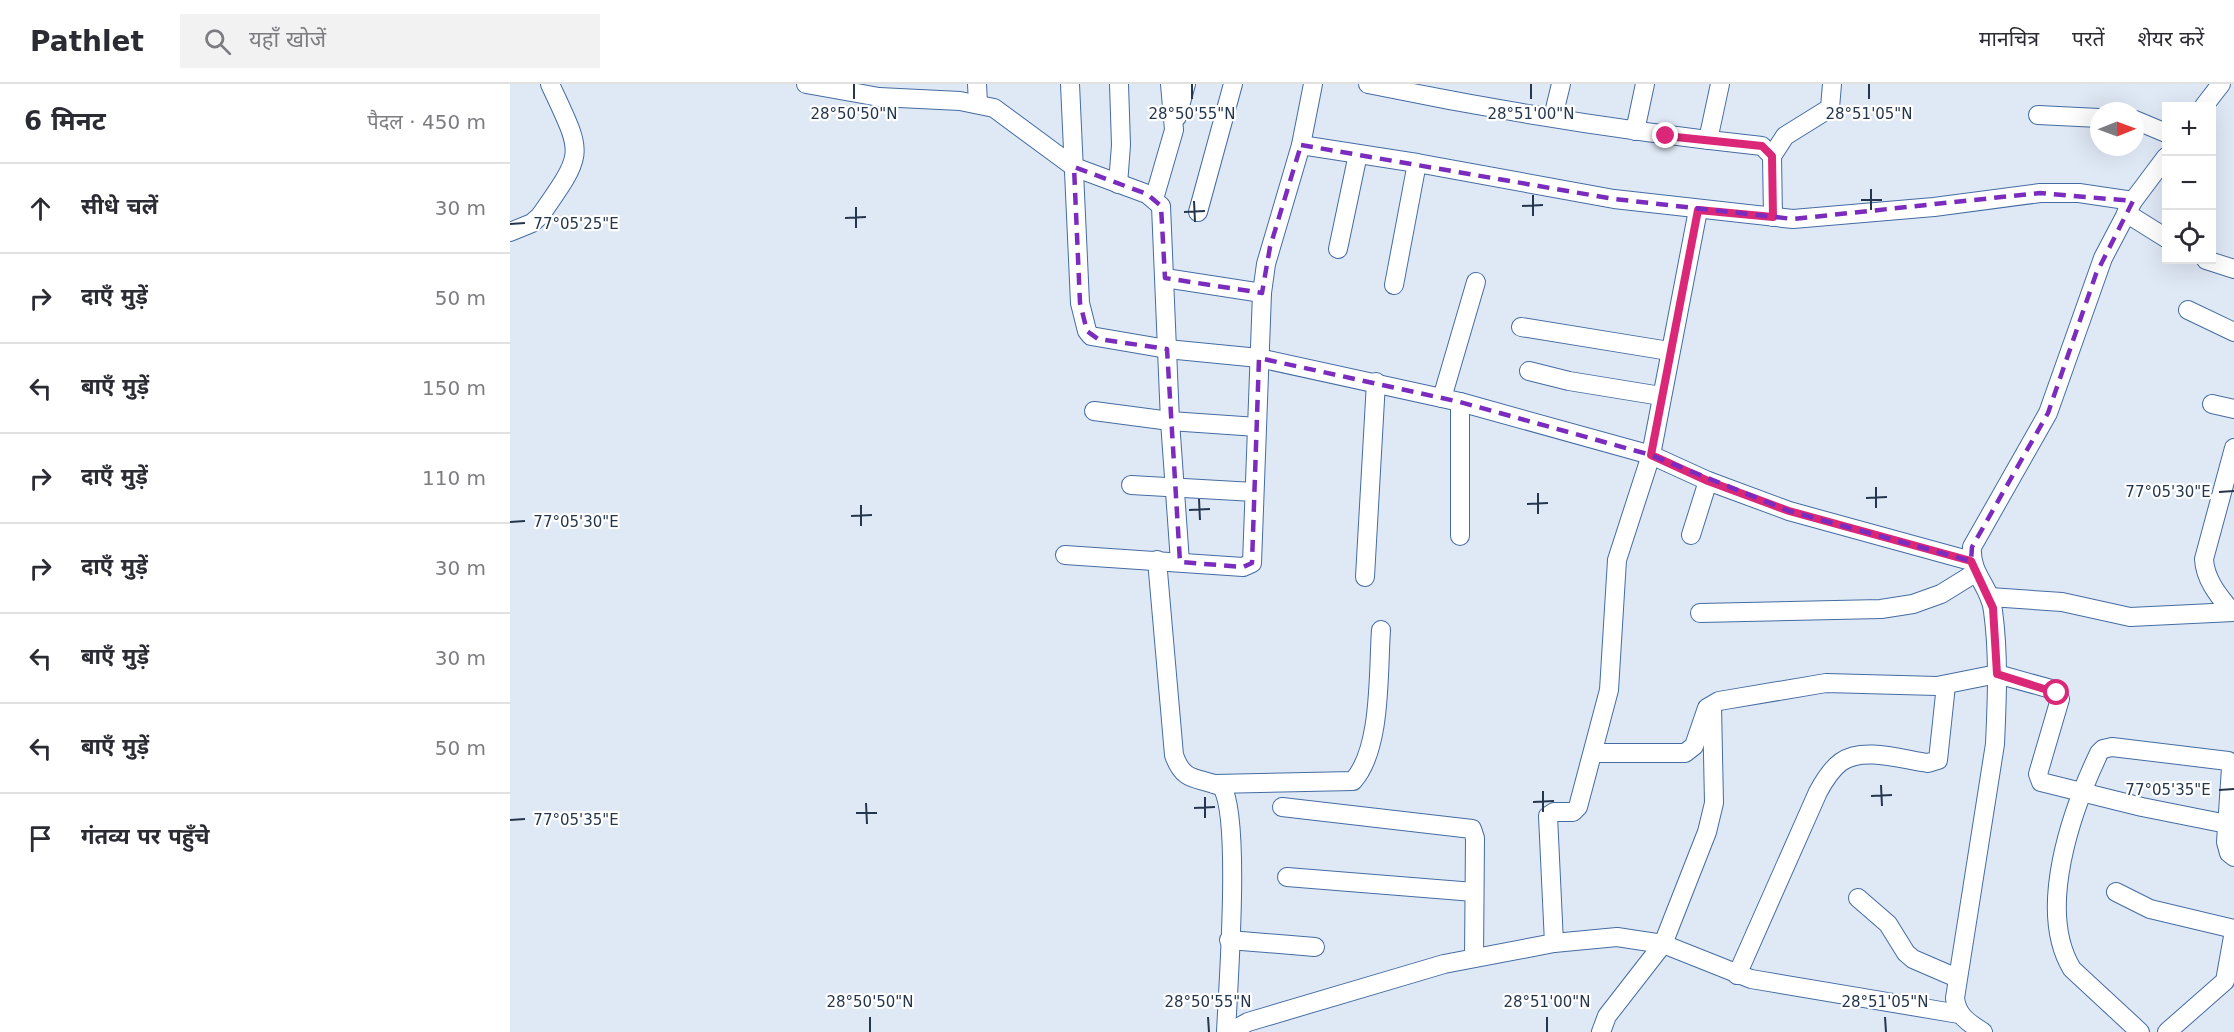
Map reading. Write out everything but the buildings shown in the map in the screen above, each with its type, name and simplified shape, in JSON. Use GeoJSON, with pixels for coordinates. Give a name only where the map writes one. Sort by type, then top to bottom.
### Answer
{"type":"FeatureCollection","features":[{"type":"Feature","properties":{"kind":"street"},"geometry":{"type":"LineString","coordinates":[[510,232],[524,228],[540,216],[575,161],[573,135],[550,84]]}},
{"type":"Feature","properties":{"kind":"street"},"geometry":{"type":"LineString","coordinates":[[806,84],[879,97],[978,103],[1005,116],[1074,167],[1154,199],[1162,213],[1170,421],[1180,562]]}},
{"type":"Feature","properties":{"kind":"street"},"geometry":{"type":"LineString","coordinates":[[977,84],[978,103]]}},
{"type":"Feature","properties":{"kind":"street"},"geometry":{"type":"LineString","coordinates":[[1070,84],[1080,303],[1086,331],[1098,339],[1167,349],[1259,358],[1451,400],[1651,455],[1708,481],[1789,511],[1973,567]]}},
{"type":"Feature","properties":{"kind":"street"},"geometry":{"type":"LineString","coordinates":[[1118,184],[1121,145],[1119,84]]}},
{"type":"Feature","properties":{"kind":"street"},"geometry":{"type":"LineString","coordinates":[[1170,84],[1174,130]]}},
{"type":"Feature","properties":{"kind":"street"},"geometry":{"type":"LineString","coordinates":[[1154,199],[1186,84]]}},
{"type":"Feature","properties":{"kind":"street"},"geometry":{"type":"LineString","coordinates":[[1198,212],[1233,84]]}},
{"type":"Feature","properties":{"kind":"street"},"geometry":{"type":"LineString","coordinates":[[1065,555],[1248,567],[1254,556],[1254,492],[1262,293],[1268,255],[1301,145],[1313,84]]}},
{"type":"Feature","properties":{"kind":"street"},"geometry":{"type":"LineString","coordinates":[[1368,84],[1435,91],[1553,117],[1635,131],[1762,146],[1772,156]]}},
{"type":"Feature","properties":{"kind":"street"},"geometry":{"type":"LineString","coordinates":[[1553,117],[1561,84]]}},
{"type":"Feature","properties":{"kind":"street"},"geometry":{"type":"LineString","coordinates":[[1635,131],[1645,84]]}},
{"type":"Feature","properties":{"kind":"street"},"geometry":{"type":"LineString","coordinates":[[1708,140],[1720,84]]}},
{"type":"Feature","properties":{"kind":"street"},"geometry":{"type":"LineString","coordinates":[[1773,217],[1772,156],[1785,136],[1830,108],[1832,84]]}},
{"type":"Feature","properties":{"kind":"street"},"geometry":{"type":"LineString","coordinates":[[2207,102],[2221,84]]}},
{"type":"Feature","properties":{"kind":"street"},"geometry":{"type":"LineString","coordinates":[[2038,115],[2090,118]]}},
{"type":"Feature","properties":{"kind":"street"},"geometry":{"type":"LineString","coordinates":[[2144,124],[2162,131]]}},
{"type":"Feature","properties":{"kind":"street"},"geometry":{"type":"LineString","coordinates":[[1301,145],[1417,163],[1614,199],[1794,219],[2059,192],[2130,207],[2162,235]]}},
{"type":"Feature","properties":{"kind":"street"},"geometry":{"type":"LineString","coordinates":[[1338,249],[1358,154]]}},
{"type":"Feature","properties":{"kind":"street"},"geometry":{"type":"LineString","coordinates":[[1394,285],[1417,163]]}},
{"type":"Feature","properties":{"kind":"street"},"geometry":{"type":"LineString","coordinates":[[1959,1014],[1955,998],[1957,978],[1995,744],[1997,674],[1990,597],[1973,567],[1972,547],[2048,413],[2096,274],[2130,207],[2162,163]]}},
{"type":"Feature","properties":{"kind":"street"},"geometry":{"type":"LineString","coordinates":[[1554,943],[1548,816],[1554,812],[1576,810],[1609,690],[1617,560],[1651,455],[1669,351],[1698,210]]}},
{"type":"Feature","properties":{"kind":"street"},"geometry":{"type":"LineString","coordinates":[[2216,263],[2234,268]]}},
{"type":"Feature","properties":{"kind":"street"},"geometry":{"type":"LineString","coordinates":[[1165,278],[1262,293]]}},
{"type":"Feature","properties":{"kind":"street"},"geometry":{"type":"LineString","coordinates":[[1460,536],[1451,400],[1476,282]]}},
{"type":"Feature","properties":{"kind":"street"},"geometry":{"type":"LineString","coordinates":[[2188,310],[2234,332]]}},
{"type":"Feature","properties":{"kind":"street"},"geometry":{"type":"LineString","coordinates":[[1521,327],[1669,351]]}},
{"type":"Feature","properties":{"kind":"street"},"geometry":{"type":"LineString","coordinates":[[1529,371],[1569,381],[1661,396]]}},
{"type":"Feature","properties":{"kind":"street"},"geometry":{"type":"LineString","coordinates":[[1365,577],[1376,382]]}},
{"type":"Feature","properties":{"kind":"street"},"geometry":{"type":"LineString","coordinates":[[2212,404],[2234,409]]}},
{"type":"Feature","properties":{"kind":"street"},"geometry":{"type":"LineString","coordinates":[[1094,411],[1170,421],[1257,427]]}},
{"type":"Feature","properties":{"kind":"street"},"geometry":{"type":"LineString","coordinates":[[2233,612],[2212,585],[2204,559],[2234,448]]}},
{"type":"Feature","properties":{"kind":"street"},"geometry":{"type":"LineString","coordinates":[[1690,535],[1708,481]]}},
{"type":"Feature","properties":{"kind":"street"},"geometry":{"type":"LineString","coordinates":[[1131,485],[1254,492]]}},
{"type":"Feature","properties":{"kind":"street"},"geometry":{"type":"LineString","coordinates":[[1156,560],[1174,755],[1183,774],[1191,778],[1214,783],[1353,781],[1358,776],[1374,729],[1380,630]]}},
{"type":"Feature","properties":{"kind":"street"},"geometry":{"type":"LineString","coordinates":[[1700,613],[1881,609],[1913,604],[1941,594],[1973,567]]}},
{"type":"Feature","properties":{"kind":"street"},"geometry":{"type":"LineString","coordinates":[[1990,597],[2062,602],[2130,617],[2233,612]]}},
{"type":"Feature","properties":{"kind":"street"},"geometry":{"type":"LineString","coordinates":[[1593,753],[1685,753],[1694,746],[1704,714],[1712,704],[1826,683],[1946,685],[1997,674],[2057,693],[2060,699],[2038,778],[2041,782],[2142,807],[2227,824]]}},
{"type":"Feature","properties":{"kind":"street"},"geometry":{"type":"LineString","coordinates":[[1737,975],[1818,792],[1830,774],[1841,762],[1863,755],[1929,763],[1938,760],[1946,685]]}},
{"type":"Feature","properties":{"kind":"street"},"geometry":{"type":"LineString","coordinates":[[1601,1032],[1607,1016],[1663,944],[1712,814],[1714,790],[1712,704]]}},
{"type":"Feature","properties":{"kind":"street"},"geometry":{"type":"LineString","coordinates":[[2140,1032],[2072,969],[2062,947],[2058,918],[2060,882],[2068,831],[2081,791],[2099,753],[2108,748],[2222,758],[2228,761],[2231,768],[2227,847],[2234,858]]}},
{"type":"Feature","properties":{"kind":"street"},"geometry":{"type":"LineString","coordinates":[[1214,783],[1222,788],[1229,805],[1231,864],[1228,1032],[1248,1022],[1421,970],[1554,943],[1617,937],[1663,944],[1737,975],[1849,997],[1959,1014],[1983,1032]]}},
{"type":"Feature","properties":{"kind":"street"},"geometry":{"type":"LineString","coordinates":[[1282,807],[1467,827],[1474,833],[1475,838],[1474,958]]}},
{"type":"Feature","properties":{"kind":"street"},"geometry":{"type":"LineString","coordinates":[[1287,877],[1474,892]]}},
{"type":"Feature","properties":{"kind":"street"},"geometry":{"type":"LineString","coordinates":[[2116,892],[2150,909],[2234,930],[2225,981],[2167,1032]]}},
{"type":"Feature","properties":{"kind":"street"},"geometry":{"type":"LineString","coordinates":[[1858,898],[1893,929],[1906,953],[1913,959],[1957,978]]}},
{"type":"Feature","properties":{"kind":"street"},"geometry":{"type":"LineString","coordinates":[[1229,940],[1315,947]]}},
{"type":"Feature","properties":{"kind":"highlighted area"},"geometry":{"type":"Polygon","coordinates":[[[1301,145],[1614,199],[1793,219],[2040,193],[2133,201],[2096,274],[2048,413],[1972,547],[1971,561],[1789,511],[1651,455],[1460,402],[1259,358],[1252,563],[1243,567],[1180,562],[1167,349],[1098,339],[1087,331],[1080,303],[1074,167],[1147,194],[1161,206],[1165,278],[1262,293],[1270,247],[1301,145]]]}},
{"type":"Feature","properties":{"kind":"route"},"geometry":{"type":"LineString","coordinates":[[1666,136],[1762,146],[1768,150],[1772,156],[1773,217],[1698,210],[1669,351],[1651,455],[1708,481],[1789,511],[1971,561],[1975,573],[1990,597],[1993,608],[1997,674],[2051,689],[2057,693]]}}]}
